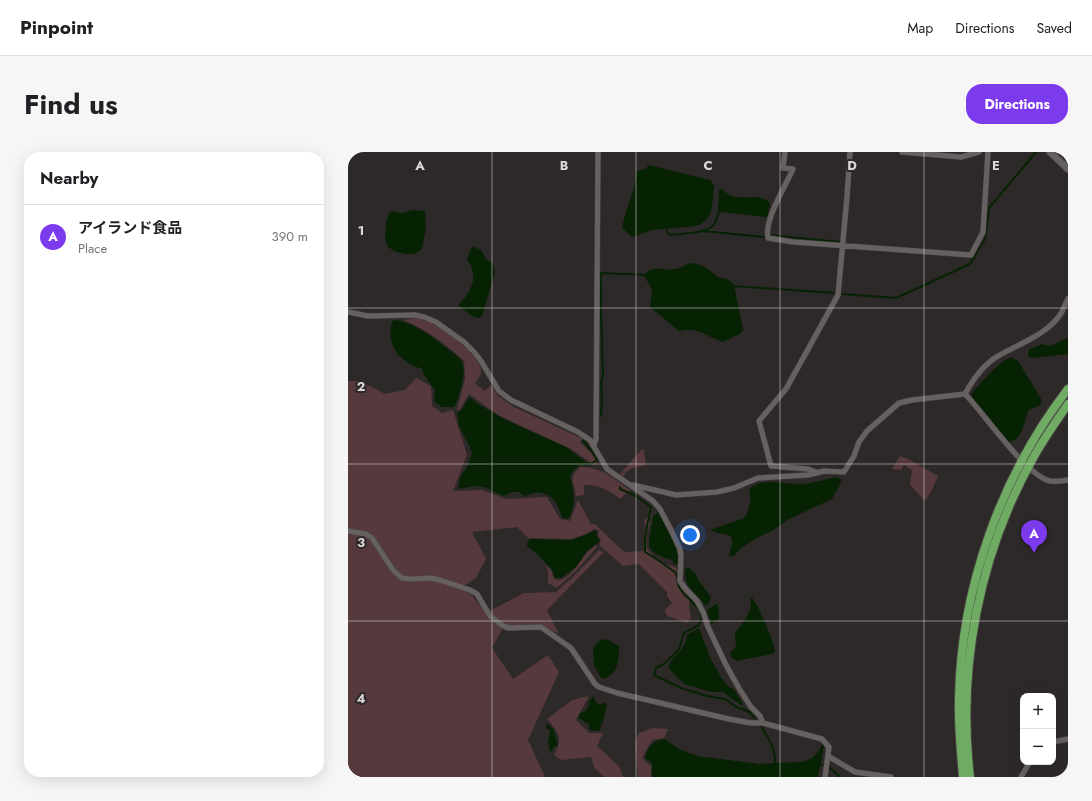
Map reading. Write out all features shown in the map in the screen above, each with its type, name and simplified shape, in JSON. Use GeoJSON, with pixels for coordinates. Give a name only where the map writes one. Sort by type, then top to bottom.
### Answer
{"type":"FeatureCollection","features":[{"type":"Feature","properties":{"kind":"highway"},"geometry":{"type":"LineString","coordinates":[[970,777],[968,676],[978,603],[996,542],[1025,464],[1056,405],[1068,389]]}},
{"type":"Feature","properties":{"kind":"highway"},"geometry":{"type":"LineString","coordinates":[[963,777],[959,699],[962,652],[970,601],[982,555],[1007,491],[1068,404]]}},
{"type":"Feature","properties":{"kind":"street"},"geometry":{"type":"LineString","coordinates":[[594,444],[596,439],[598,152]]}},
{"type":"Feature","properties":{"kind":"street"},"geometry":{"type":"LineString","coordinates":[[785,152],[783,168],[793,169],[770,216],[767,232],[768,238],[793,242],[971,255],[983,232],[988,152]]}},
{"type":"Feature","properties":{"kind":"street"},"geometry":{"type":"LineString","coordinates":[[850,152],[837,297],[786,389],[759,421],[771,466],[808,469],[816,472],[844,472],[854,456],[859,442],[867,431],[900,403],[912,400],[965,394]]}},
{"type":"Feature","properties":{"kind":"street"},"geometry":{"type":"LineString","coordinates":[[902,152],[961,157],[979,152]]}},
{"type":"Feature","properties":{"kind":"street"},"geometry":{"type":"LineString","coordinates":[[1050,152],[1068,169]]}},
{"type":"Feature","properties":{"kind":"street"},"geometry":{"type":"LineString","coordinates":[[965,394],[974,378],[996,357],[1027,341],[1049,326],[1060,315],[1068,299]]}},
{"type":"Feature","properties":{"kind":"street"},"geometry":{"type":"LineString","coordinates":[[348,312],[368,316],[415,315],[436,322],[464,342],[474,352],[499,391],[511,400],[578,432],[590,440],[594,444],[607,469],[653,501],[660,509],[680,549],[680,581],[684,588],[697,601],[726,665],[740,690],[751,707],[760,716],[763,723]]}},
{"type":"Feature","properties":{"kind":"street"},"geometry":{"type":"LineString","coordinates":[[965,394],[1007,445],[1034,474],[1049,481],[1068,480]]}},
{"type":"Feature","properties":{"kind":"street"},"geometry":{"type":"LineString","coordinates":[[629,485],[676,495],[717,492],[734,488],[758,478],[808,475],[816,472]]}},
{"type":"Feature","properties":{"kind":"street"},"geometry":{"type":"LineString","coordinates":[[348,531],[366,534],[372,538],[393,570],[402,578],[432,578],[443,580],[470,590],[477,594],[490,616],[508,628],[541,627],[570,648],[595,684],[599,687],[617,693],[729,719],[752,723],[763,723],[822,739],[828,747],[825,777]]}},
{"type":"Feature","properties":{"kind":"street"},"geometry":{"type":"LineString","coordinates":[[1056,741],[1068,739]]}},
{"type":"Feature","properties":{"kind":"street"},"geometry":{"type":"LineString","coordinates":[[828,756],[855,772],[891,777]]}},
{"type":"Feature","properties":{"kind":"street"},"geometry":{"type":"LineString","coordinates":[[1021,777],[1028,765]]}},
{"type":"Feature","properties":{"kind":"shaded area"},"geometry":{"type":"Polygon","coordinates":[[[649,165],[710,180],[714,185],[713,198],[710,215],[707,219],[696,226],[652,230],[632,237],[622,228],[637,171],[645,169],[649,165]]]}},
{"type":"Feature","properties":{"kind":"shaded area"},"geometry":{"type":"Polygon","coordinates":[[[721,189],[732,196],[765,199],[770,205],[767,217],[720,212],[718,210],[719,190],[721,189]]]}},
{"type":"Feature","properties":{"kind":"shaded area"},"geometry":{"type":"Polygon","coordinates":[[[412,210],[425,211],[426,227],[422,249],[414,254],[396,252],[388,247],[385,239],[386,222],[390,211],[403,213],[412,210]]]}},
{"type":"Feature","properties":{"kind":"shaded area"},"geometry":{"type":"Polygon","coordinates":[[[472,246],[481,250],[486,259],[493,264],[495,272],[483,313],[480,318],[474,317],[458,306],[467,295],[472,284],[473,272],[467,259],[472,246]]]}},
{"type":"Feature","properties":{"kind":"shaded area"},"geometry":{"type":"Polygon","coordinates":[[[694,263],[705,267],[718,277],[728,279],[734,285],[743,330],[740,334],[723,342],[697,331],[679,331],[650,307],[652,294],[651,288],[644,275],[648,271],[652,269],[671,270],[694,263]]]}},
{"type":"Feature","properties":{"kind":"shaded area"},"geometry":{"type":"Polygon","coordinates":[[[417,318],[441,328],[468,350],[481,369],[480,375],[475,383],[485,391],[491,385],[498,396],[514,407],[583,439],[580,442],[595,457],[597,462],[594,465],[571,449],[498,415],[469,394],[459,411],[457,410],[465,379],[464,361],[421,328],[403,320],[417,318]]]}},
{"type":"Feature","properties":{"kind":"shaded area"},"geometry":{"type":"Polygon","coordinates":[[[396,320],[411,325],[424,332],[461,360],[464,372],[458,398],[454,407],[441,407],[434,401],[435,390],[424,375],[422,369],[407,362],[396,352],[391,338],[391,330],[392,321],[396,320]]]}},
{"type":"Feature","properties":{"kind":"shaded area"},"geometry":{"type":"Polygon","coordinates":[[[1068,338],[1068,354],[1032,358],[1028,356],[1030,349],[1042,344],[1050,346],[1068,338]]]}},
{"type":"Feature","properties":{"kind":"shaded area"},"geometry":{"type":"Polygon","coordinates":[[[1011,357],[1018,361],[1040,397],[1041,404],[1029,410],[1020,434],[1013,441],[1008,442],[972,398],[972,393],[995,368],[1011,357]]]}},
{"type":"Feature","properties":{"kind":"shaded area"},"geometry":{"type":"Polygon","coordinates":[[[416,378],[431,386],[432,406],[442,413],[453,410],[467,455],[453,491],[482,490],[506,499],[547,497],[560,519],[570,521],[578,500],[591,524],[595,524],[624,552],[644,551],[644,532],[646,526],[644,523],[645,519],[653,514],[649,519],[650,524],[646,534],[647,549],[659,562],[677,568],[680,585],[690,599],[689,607],[691,618],[687,623],[667,616],[665,610],[672,603],[667,596],[667,592],[639,564],[623,566],[599,545],[601,541],[598,534],[599,531],[595,529],[571,539],[528,538],[517,527],[472,532],[486,559],[476,578],[464,586],[486,613],[524,593],[556,592],[599,550],[604,552],[547,610],[559,634],[539,624],[504,626],[492,648],[513,679],[548,655],[559,672],[528,740],[545,777],[348,777],[348,381],[360,381],[385,394],[405,390],[416,378]]]}},
{"type":"Feature","properties":{"kind":"shaded area"},"geometry":{"type":"Polygon","coordinates":[[[469,397],[506,420],[566,447],[591,466],[580,465],[573,471],[570,477],[573,488],[574,504],[568,519],[563,518],[554,500],[550,496],[543,493],[533,493],[524,496],[519,492],[513,492],[503,495],[481,486],[458,489],[460,478],[468,465],[472,453],[459,426],[457,413],[462,409],[469,397]]]}},
{"type":"Feature","properties":{"kind":"shaded area"},"geometry":{"type":"Polygon","coordinates":[[[642,449],[644,450],[646,465],[635,467],[627,471],[623,477],[620,474],[642,449]]]}},
{"type":"Feature","properties":{"kind":"shaded area"},"geometry":{"type":"Polygon","coordinates":[[[900,456],[938,476],[925,501],[910,485],[912,470],[904,465],[901,470],[892,469],[900,456]]]}},
{"type":"Feature","properties":{"kind":"shaded area"},"geometry":{"type":"Polygon","coordinates":[[[580,467],[588,467],[601,471],[613,477],[630,490],[620,499],[604,489],[584,485],[584,495],[576,496],[573,477],[580,467]]]}},
{"type":"Feature","properties":{"kind":"shaded area"},"geometry":{"type":"Polygon","coordinates":[[[837,477],[842,480],[832,499],[789,519],[772,531],[758,537],[740,549],[734,556],[729,557],[732,543],[731,537],[726,534],[710,530],[744,518],[750,504],[749,489],[755,485],[768,482],[803,484],[837,477]]]}},
{"type":"Feature","properties":{"kind":"shaded area"},"geometry":{"type":"Polygon","coordinates":[[[658,512],[671,537],[678,556],[679,563],[675,565],[672,560],[662,557],[651,550],[649,545],[653,516],[658,512]]]}},
{"type":"Feature","properties":{"kind":"shaded area"},"geometry":{"type":"Polygon","coordinates":[[[595,530],[600,541],[587,551],[576,567],[561,578],[555,578],[552,570],[535,552],[527,546],[528,541],[531,539],[571,540],[595,530]]]}},
{"type":"Feature","properties":{"kind":"shaded area"},"geometry":{"type":"Polygon","coordinates":[[[596,545],[597,547],[578,569],[557,588],[548,583],[548,570],[544,563],[551,570],[554,579],[559,580],[569,575],[585,555],[596,545]]]}},
{"type":"Feature","properties":{"kind":"shaded area"},"geometry":{"type":"Polygon","coordinates":[[[689,568],[695,573],[711,597],[709,604],[705,606],[687,582],[685,569],[689,568]]]}},
{"type":"Feature","properties":{"kind":"shaded area"},"geometry":{"type":"Polygon","coordinates":[[[751,597],[754,600],[765,623],[775,652],[737,661],[730,656],[731,651],[736,647],[735,634],[750,609],[751,597]]]}},
{"type":"Feature","properties":{"kind":"shaded area"},"geometry":{"type":"Polygon","coordinates":[[[716,604],[718,605],[719,619],[711,624],[707,610],[716,604]]]}},
{"type":"Feature","properties":{"kind":"shaded area"},"geometry":{"type":"Polygon","coordinates":[[[699,628],[710,657],[720,676],[729,687],[734,689],[743,704],[742,706],[723,692],[711,692],[684,684],[668,668],[672,660],[681,650],[687,635],[699,628]]]}},
{"type":"Feature","properties":{"kind":"shaded area"},"geometry":{"type":"Polygon","coordinates":[[[606,639],[619,646],[619,657],[616,667],[611,675],[602,679],[594,666],[593,648],[599,641],[606,639]]]}},
{"type":"Feature","properties":{"kind":"shaded area"},"geometry":{"type":"Polygon","coordinates":[[[589,696],[576,720],[589,733],[603,733],[597,746],[619,766],[623,777],[604,777],[594,767],[591,757],[561,760],[554,755],[559,744],[559,740],[557,732],[547,719],[572,700],[589,696]]]}},
{"type":"Feature","properties":{"kind":"shaded area"},"geometry":{"type":"Polygon","coordinates":[[[593,696],[598,703],[603,704],[604,702],[607,704],[604,719],[599,731],[592,731],[589,729],[589,724],[578,718],[580,713],[584,712],[589,706],[589,702],[593,696]]]}},
{"type":"Feature","properties":{"kind":"shaded area"},"geometry":{"type":"Polygon","coordinates":[[[547,723],[553,728],[558,745],[553,748],[552,752],[549,750],[548,744],[550,730],[546,728],[547,723]]]}},
{"type":"Feature","properties":{"kind":"shaded area"},"geometry":{"type":"Polygon","coordinates":[[[653,728],[668,729],[664,738],[652,740],[642,758],[651,766],[651,777],[638,777],[635,743],[639,733],[653,728]]]}},
{"type":"Feature","properties":{"kind":"shaded area"},"geometry":{"type":"Polygon","coordinates":[[[665,739],[679,749],[697,756],[760,764],[803,762],[812,758],[818,752],[822,744],[824,746],[818,777],[652,777],[652,763],[645,758],[646,754],[649,747],[654,742],[665,739]]]}},
{"type":"Feature","properties":{"kind":"waterway"},"geometry":{"type":"LineString","coordinates":[[842,294],[896,298],[970,264],[985,239],[989,208],[1036,152]]}},
{"type":"Feature","properties":{"kind":"waterway"},"geometry":{"type":"LineString","coordinates":[[666,228],[669,235],[699,232],[714,225],[720,209]]}},
{"type":"Feature","properties":{"kind":"waterway"},"geometry":{"type":"LineString","coordinates":[[703,231],[765,237]]}},
{"type":"Feature","properties":{"kind":"waterway"},"geometry":{"type":"LineString","coordinates":[[770,235],[840,242]]}},
{"type":"Feature","properties":{"kind":"waterway"},"geometry":{"type":"LineString","coordinates":[[601,416],[601,381],[603,376],[601,273],[647,275]]}},
{"type":"Feature","properties":{"kind":"waterway"},"geometry":{"type":"LineString","coordinates":[[732,286],[836,293]]}},
{"type":"Feature","properties":{"kind":"waterway"},"geometry":{"type":"LineString","coordinates":[[583,441],[592,451],[597,460],[591,464],[587,463]]}},
{"type":"Feature","properties":{"kind":"waterway"},"geometry":{"type":"LineString","coordinates":[[620,487],[620,489],[636,496],[651,507],[645,536],[645,552],[676,573],[679,587],[698,608],[702,617],[699,625],[684,633],[679,649],[664,664],[656,668],[654,675],[681,688],[707,696],[725,699],[738,708],[748,711],[755,718]]}},
{"type":"Feature","properties":{"kind":"waterway"},"geometry":{"type":"LineString","coordinates":[[762,727],[773,749],[775,764]]}},
{"type":"Feature","properties":{"kind":"waterway"},"geometry":{"type":"LineString","coordinates":[[818,764],[828,766],[840,777]]}},
{"type":"Feature","properties":{"kind":"place","name":"アイランド食品"},"geometry":{"type":"Point","coordinates":[1034,553]}}]}
